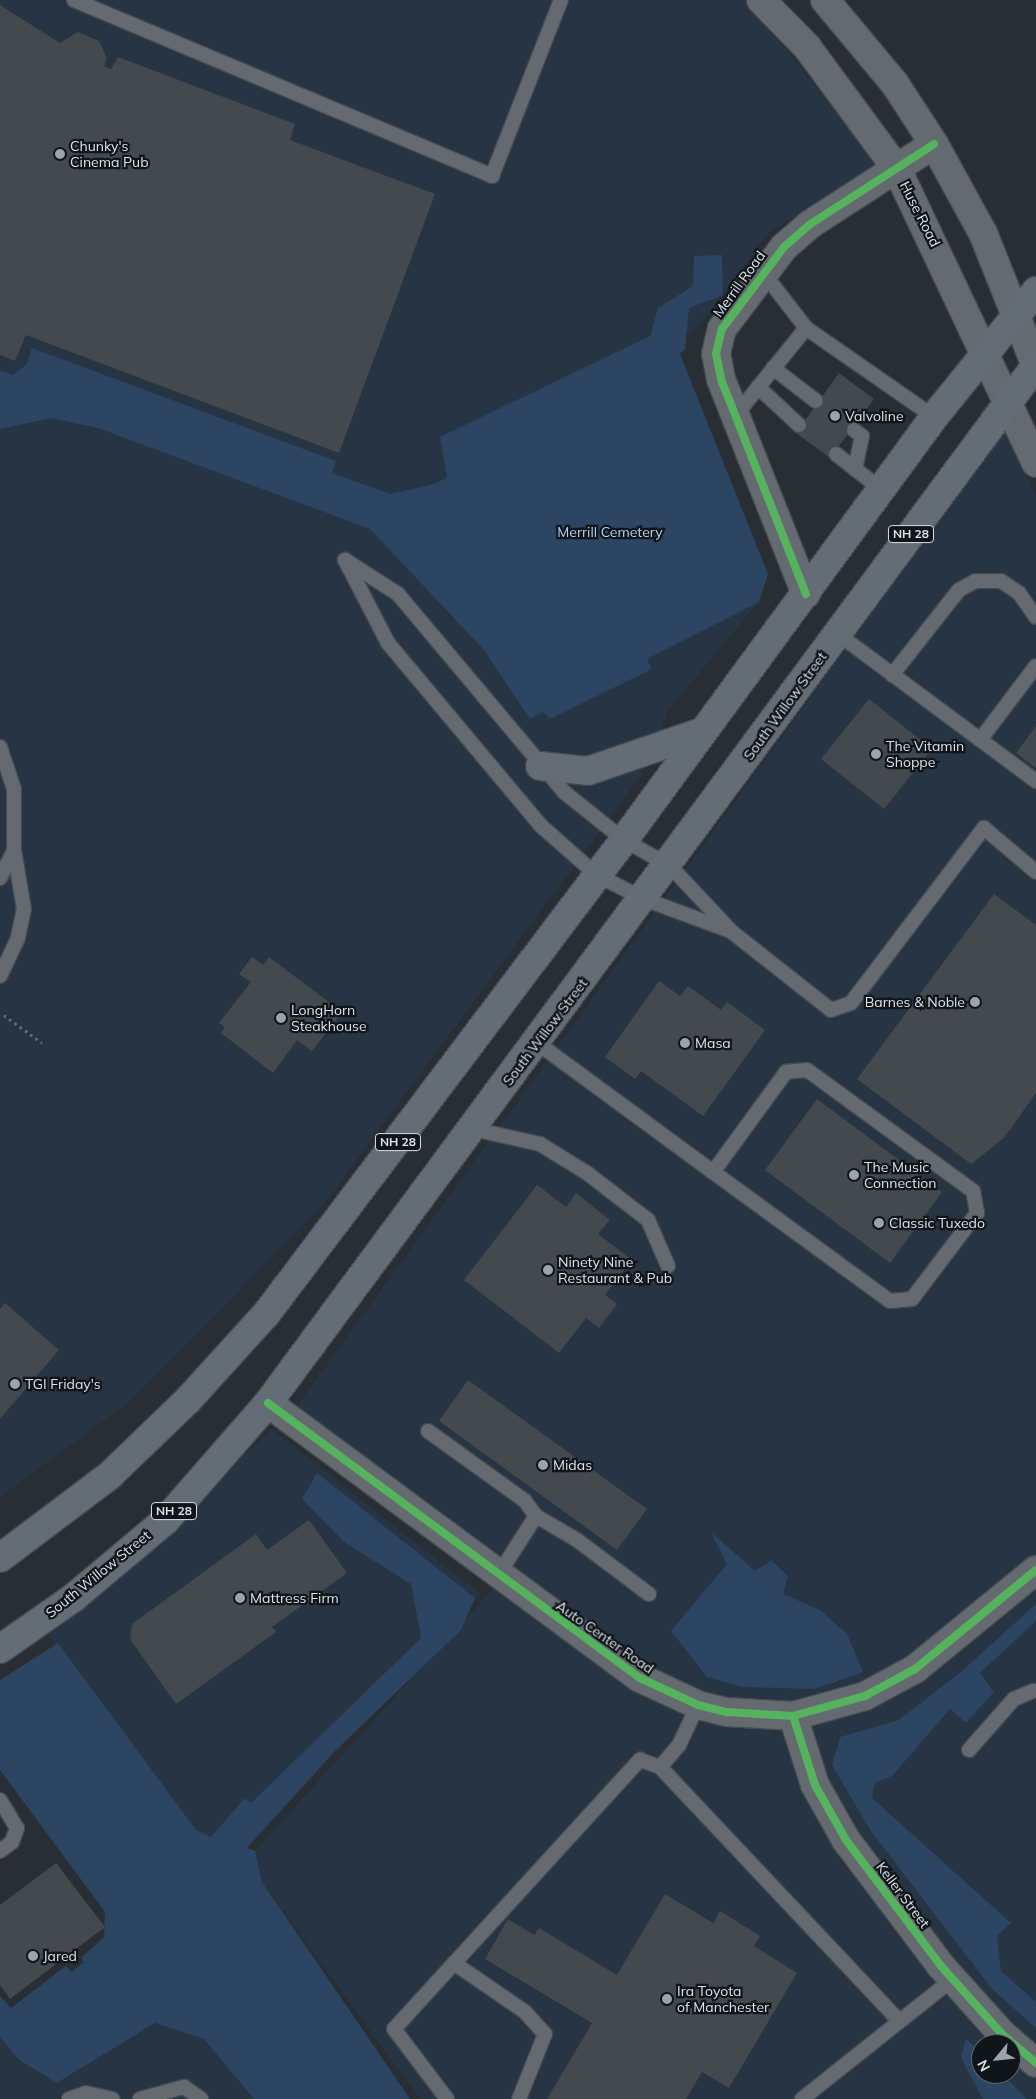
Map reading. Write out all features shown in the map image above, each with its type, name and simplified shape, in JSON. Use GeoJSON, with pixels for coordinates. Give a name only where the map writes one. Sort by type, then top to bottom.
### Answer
{"type":"FeatureCollection","features":[{"type":"Feature","properties":{"kind":"main road","name":"NH 28"},"geometry":{"type":"LineString","coordinates":[[0,1558],[110,1475],[188,1400],[267,1313],[624,840],[701,732],[806,594],[934,417],[983,353],[1036,291]]}},
{"type":"Feature","properties":{"kind":"main road","name":"South Willow Street"},"geometry":{"type":"LineString","coordinates":[[0,1649],[72,1598],[166,1520],[268,1403],[536,1042],[670,866],[1006,402],[1036,366]]}},
{"type":"Feature","properties":{"kind":"main road"},"geometry":{"type":"LineString","coordinates":[[540,766],[588,771],[701,732]]}},
{"type":"Feature","properties":{"kind":"street","name":"Huse Road"},"geometry":{"type":"LineString","coordinates":[[761,0],[808,47],[897,169],[1036,463]]}},
{"type":"Feature","properties":{"kind":"street"},"geometry":{"type":"LineString","coordinates":[[825,0],[895,84],[934,144],[983,233],[1014,316],[1036,366]]}},
{"type":"Feature","properties":{"kind":"street","name":"Merrill Road"},"geometry":{"type":"LineString","coordinates":[[806,594],[735,416],[716,354],[722,329],[762,271],[809,225],[934,144]]}},
{"type":"Feature","properties":{"kind":"street","name":"Auto Center Road"},"geometry":{"type":"LineString","coordinates":[[268,1403],[498,1576],[638,1677],[698,1705],[762,1716],[793,1716],[837,1706],[891,1684],[961,1634],[1036,1570]]}},
{"type":"Feature","properties":{"kind":"street","name":"Keller Street"},"geometry":{"type":"LineString","coordinates":[[793,1716],[828,1814],[953,1979],[1036,2063]]}},
{"type":"Feature","properties":{"kind":"lane"},"geometry":{"type":"LineString","coordinates":[[74,0],[492,176],[561,0]]}},
{"type":"Feature","properties":{"kind":"lane"},"geometry":{"type":"LineString","coordinates":[[762,271],[806,328],[934,417]]}},
{"type":"Feature","properties":{"kind":"lane"},"geometry":{"type":"LineString","coordinates":[[735,416],[806,328]]}},
{"type":"Feature","properties":{"kind":"lane"},"geometry":{"type":"LineString","coordinates":[[773,368],[816,401]]}},
{"type":"Feature","properties":{"kind":"lane"},"geometry":{"type":"LineString","coordinates":[[758,387],[800,425]]}},
{"type":"Feature","properties":{"kind":"lane"},"geometry":{"type":"LineString","coordinates":[[854,430],[862,436],[855,469]]}},
{"type":"Feature","properties":{"kind":"lane"},"geometry":{"type":"LineString","coordinates":[[836,454],[882,490]]}},
{"type":"Feature","properties":{"kind":"lane"},"geometry":{"type":"LineString","coordinates":[[732,932],[644,899],[597,874],[527,813],[461,736],[388,643],[345,560],[398,594],[540,766],[564,792],[624,840],[670,866],[732,932],[831,1010],[850,1003],[984,828],[1036,872]]}},
{"type":"Feature","properties":{"kind":"lane"},"geometry":{"type":"LineString","coordinates":[[892,674],[959,590],[976,581],[1001,582],[1019,593],[1036,617]]}},
{"type":"Feature","properties":{"kind":"lane"},"geometry":{"type":"LineString","coordinates":[[838,634],[1036,782]]}},
{"type":"Feature","properties":{"kind":"lane"},"geometry":{"type":"LineString","coordinates":[[980,740],[1036,666]]}},
{"type":"Feature","properties":{"kind":"lane"},"geometry":{"type":"LineString","coordinates":[[0,747],[14,789],[14,850],[24,909],[18,938],[0,976]]}},
{"type":"Feature","properties":{"kind":"lane"},"geometry":{"type":"LineString","coordinates":[[0,878],[14,850]]}},
{"type":"Feature","properties":{"kind":"lane"},"geometry":{"type":"LineString","coordinates":[[536,1042],[713,1172],[890,1301],[912,1299],[977,1213],[973,1191],[807,1070],[786,1072],[713,1172]]}},
{"type":"Feature","properties":{"kind":"lane"},"geometry":{"type":"LineString","coordinates":[[473,1129],[540,1144],[588,1173],[648,1220],[668,1266]]}},
{"type":"Feature","properties":{"kind":"lane"},"geometry":{"type":"LineString","coordinates":[[428,1432],[525,1501],[536,1516],[577,1540],[649,1594]]}},
{"type":"Feature","properties":{"kind":"lane"},"geometry":{"type":"LineString","coordinates":[[498,1576],[536,1516]]}},
{"type":"Feature","properties":{"kind":"lane"},"geometry":{"type":"LineString","coordinates":[[969,1750],[1014,1699],[1033,1692]]}},
{"type":"Feature","properties":{"kind":"lane"},"geometry":{"type":"LineString","coordinates":[[660,1767],[679,1745],[698,1705]]}},
{"type":"Feature","properties":{"kind":"lane"},"geometry":{"type":"LineString","coordinates":[[447,2099],[394,2029],[640,1760],[660,1767],[899,2021]]}},
{"type":"Feature","properties":{"kind":"lane"},"geometry":{"type":"LineString","coordinates":[[0,1800],[17,1828],[12,1842],[0,1851]]}},
{"type":"Feature","properties":{"kind":"lane"},"geometry":{"type":"LineString","coordinates":[[454,1963],[526,2012],[545,2034],[519,2099]]}},
{"type":"Feature","properties":{"kind":"lane"},"geometry":{"type":"LineString","coordinates":[[802,2099],[953,1979]]}},
{"type":"Feature","properties":{"kind":"lane"},"geometry":{"type":"LineString","coordinates":[[140,2099],[184,2087],[201,2099]]}},
{"type":"Feature","properties":{"kind":"lane"},"geometry":{"type":"LineString","coordinates":[[69,2099],[86,2094],[112,2099]]}},
{"type":"Feature","properties":{"kind":"path"},"geometry":{"type":"LineString","coordinates":[[4,1015],[42,1043]]}},
{"type":"Feature","properties":{"kind":"shaded area"},"geometry":{"type":"Polygon","coordinates":[[[0,0],[747,0],[880,168],[769,232],[700,326],[390,511],[530,718],[759,602],[670,708],[642,774],[325,1203],[131,1401],[0,1497],[0,0]]]}},
{"type":"Feature","properties":{"kind":"shaded area"},"geometry":{"type":"Polygon","coordinates":[[[1004,430],[1036,496],[1036,2099],[420,2099],[262,1882],[255,1851],[494,1588],[295,1409],[1004,430]]]}},
{"type":"Feature","properties":{"kind":"shaded area"},"geometry":{"type":"Polygon","coordinates":[[[272,1429],[480,1594],[240,1855],[212,1853],[44,1629],[161,1534],[272,1429]]]}},
{"type":"Feature","properties":{"kind":"shaded area"},"geometry":{"type":"Polygon","coordinates":[[[155,2023],[204,2039],[254,2099],[0,2099],[0,2037],[19,2060],[58,2083],[155,2023]]]}},
{"type":"Feature","properties":{"kind":"green space","name":"Merrill Cemetery"},"geometry":{"type":"Polygon","coordinates":[[[722,255],[723,295],[689,308],[685,349],[680,354],[768,574],[759,602],[647,659],[652,669],[550,719],[543,712],[530,719],[484,650],[370,529],[98,428],[51,418],[0,429],[0,370],[13,375],[26,365],[32,348],[336,461],[332,473],[390,494],[435,484],[447,477],[440,437],[650,336],[658,308],[693,286],[694,256],[722,255]]]}},
{"type":"Feature","properties":{"kind":"green space"},"geometry":{"type":"Polygon","coordinates":[[[317,1473],[475,1598],[461,1630],[335,1751],[247,1848],[255,1851],[262,1882],[410,2099],[254,2099],[204,2039],[155,2023],[57,2083],[19,2060],[0,2037],[0,1996],[11,2008],[66,1966],[71,1972],[84,1962],[81,1958],[104,1937],[105,1912],[0,1770],[0,1680],[58,1643],[196,1830],[211,1837],[245,1798],[251,1803],[421,1638],[411,1584],[344,1542],[302,1499],[317,1473]]]}},
{"type":"Feature","properties":{"kind":"green space"},"geometry":{"type":"Polygon","coordinates":[[[711,1532],[755,1571],[771,1560],[788,1576],[783,1594],[820,1610],[847,1634],[863,1672],[815,1689],[742,1687],[707,1677],[671,1631],[727,1564],[711,1532]]]}},
{"type":"Feature","properties":{"kind":"green space"},"geometry":{"type":"Polygon","coordinates":[[[1036,1604],[1036,1621],[980,1673],[994,1692],[966,1723],[950,1709],[892,1776],[875,1783],[872,1798],[1011,1923],[997,1936],[1001,1971],[1036,2002],[1036,2028],[992,1989],[870,1830],[832,1765],[840,1737],[899,1720],[962,1671],[1036,1604]]]}},
{"type":"Feature","properties":{"kind":"green space"},"geometry":{"type":"Polygon","coordinates":[[[966,2039],[971,2044],[971,2077],[961,2058],[966,2039]]]}},
{"type":"Feature","properties":{"kind":"green space"},"geometry":{"type":"Polygon","coordinates":[[[975,2084],[1012,2084],[1027,2099],[983,2099],[975,2084]]]}},
{"type":"Feature","properties":{"kind":"building"},"geometry":{"type":"Polygon","coordinates":[[[0,5],[60,43],[78,32],[99,41],[107,58],[104,66],[111,69],[118,57],[295,124],[290,140],[435,194],[339,453],[26,335],[15,361],[0,355],[0,5]]]}},
{"type":"Feature","properties":{"kind":"building","name":"Valvoline"},"geometry":{"type":"Polygon","coordinates":[[[839,373],[874,399],[830,458],[796,433],[839,373]]]}},
{"type":"Feature","properties":{"kind":"building","name":"The Vitamin Shoppe"},"geometry":{"type":"Polygon","coordinates":[[[869,699],[932,749],[884,809],[821,759],[869,699]]]}},
{"type":"Feature","properties":{"kind":"building"},"geometry":{"type":"Polygon","coordinates":[[[1036,726],[1036,768],[1016,753],[1036,726]]]}},
{"type":"Feature","properties":{"kind":"building","name":"Barnes & Noble"},"geometry":{"type":"Polygon","coordinates":[[[994,894],[1036,925],[1036,1093],[1004,1138],[971,1164],[857,1079],[994,894]]]}},
{"type":"Feature","properties":{"kind":"building","name":"LongHorn Steakhouse"},"geometry":{"type":"Polygon","coordinates":[[[252,957],[263,965],[269,957],[342,1012],[312,1051],[297,1040],[273,1073],[221,1033],[225,1027],[219,1023],[251,982],[239,974],[252,957]]]}},
{"type":"Feature","properties":{"kind":"building","name":"Masa"},"geometry":{"type":"Polygon","coordinates":[[[659,981],[680,996],[688,986],[721,1010],[727,1002],[765,1030],[703,1116],[641,1071],[635,1079],[605,1057],[659,981]]]}},
{"type":"Feature","properties":{"kind":"building"},"geometry":{"type":"Polygon","coordinates":[[[817,1099],[942,1192],[890,1263],[765,1170],[817,1099]]]}},
{"type":"Feature","properties":{"kind":"building","name":"Ninety Nine Restaurant & Pub"},"geometry":{"type":"Polygon","coordinates":[[[537,1185],[566,1207],[576,1193],[610,1220],[598,1234],[632,1260],[605,1295],[617,1304],[599,1328],[586,1318],[559,1353],[464,1280],[537,1185]]]}},
{"type":"Feature","properties":{"kind":"building","name":"TGI Friday's"},"geometry":{"type":"Polygon","coordinates":[[[5,1303],[59,1350],[0,1419],[0,1309],[5,1303]]]}},
{"type":"Feature","properties":{"kind":"building","name":"Midas"},"geometry":{"type":"Polygon","coordinates":[[[468,1380],[647,1509],[617,1550],[439,1421],[468,1380]]]}},
{"type":"Feature","properties":{"kind":"building","name":"Mattress Firm"},"geometry":{"type":"Polygon","coordinates":[[[309,1520],[347,1573],[272,1627],[276,1632],[176,1704],[130,1639],[132,1624],[256,1534],[267,1550],[309,1520]]]}},
{"type":"Feature","properties":{"kind":"building","name":"Jared"},"geometry":{"type":"Polygon","coordinates":[[[56,1863],[105,1927],[10,1999],[0,1985],[0,1905],[56,1863]]]}},
{"type":"Feature","properties":{"kind":"building","name":"Ira Toyota of Manchester"},"geometry":{"type":"Polygon","coordinates":[[[665,1894],[713,1923],[720,1911],[760,1936],[754,1946],[797,1973],[729,2088],[702,2072],[686,2099],[547,2099],[592,2023],[485,1959],[508,1919],[534,1935],[539,1928],[617,1975],[665,1894]]]}},
{"type":"Feature","properties":{"kind":"cycle path"},"geometry":{"type":"LineString","coordinates":[[806,594],[721,379],[716,354],[722,329],[784,247],[809,225],[934,144]]}},
{"type":"Feature","properties":{"kind":"cycle path"},"geometry":{"type":"LineString","coordinates":[[268,1403],[638,1677],[698,1705],[727,1712],[793,1716],[865,1696],[915,1669],[1036,1570]]}},
{"type":"Feature","properties":{"kind":"cycle path"},"geometry":{"type":"LineString","coordinates":[[793,1716],[815,1785],[846,1840],[941,1966],[1003,2035],[1036,2063]]}},
{"type":"Feature","properties":{"kind":"place","name":"Chunky's Cinema Pub"},"geometry":{"type":"Point","coordinates":[60,154]}},
{"type":"Feature","properties":{"kind":"place","name":"Valvoline"},"geometry":{"type":"Point","coordinates":[835,416]}},
{"type":"Feature","properties":{"kind":"place","name":"The Vitamin Shoppe"},"geometry":{"type":"Point","coordinates":[876,754]}},
{"type":"Feature","properties":{"kind":"place","name":"Barnes & Noble"},"geometry":{"type":"Point","coordinates":[975,1002]}},
{"type":"Feature","properties":{"kind":"place","name":"LongHorn Steakhouse"},"geometry":{"type":"Point","coordinates":[281,1018]}},
{"type":"Feature","properties":{"kind":"place","name":"Masa"},"geometry":{"type":"Point","coordinates":[685,1043]}},
{"type":"Feature","properties":{"kind":"place","name":"The Music Connection"},"geometry":{"type":"Point","coordinates":[854,1175]}},
{"type":"Feature","properties":{"kind":"place","name":"Classic Tuxedo"},"geometry":{"type":"Point","coordinates":[879,1223]}},
{"type":"Feature","properties":{"kind":"place","name":"Ninety Nine Restaurant & Pub"},"geometry":{"type":"Point","coordinates":[548,1270]}},
{"type":"Feature","properties":{"kind":"place","name":"TGI Friday's"},"geometry":{"type":"Point","coordinates":[15,1384]}},
{"type":"Feature","properties":{"kind":"place","name":"Midas"},"geometry":{"type":"Point","coordinates":[543,1465]}},
{"type":"Feature","properties":{"kind":"place","name":"Mattress Firm"},"geometry":{"type":"Point","coordinates":[240,1598]}},
{"type":"Feature","properties":{"kind":"place","name":"Jared"},"geometry":{"type":"Point","coordinates":[33,1956]}},
{"type":"Feature","properties":{"kind":"place","name":"Ira Toyota of Manchester"},"geometry":{"type":"Point","coordinates":[667,1999]}}]}
